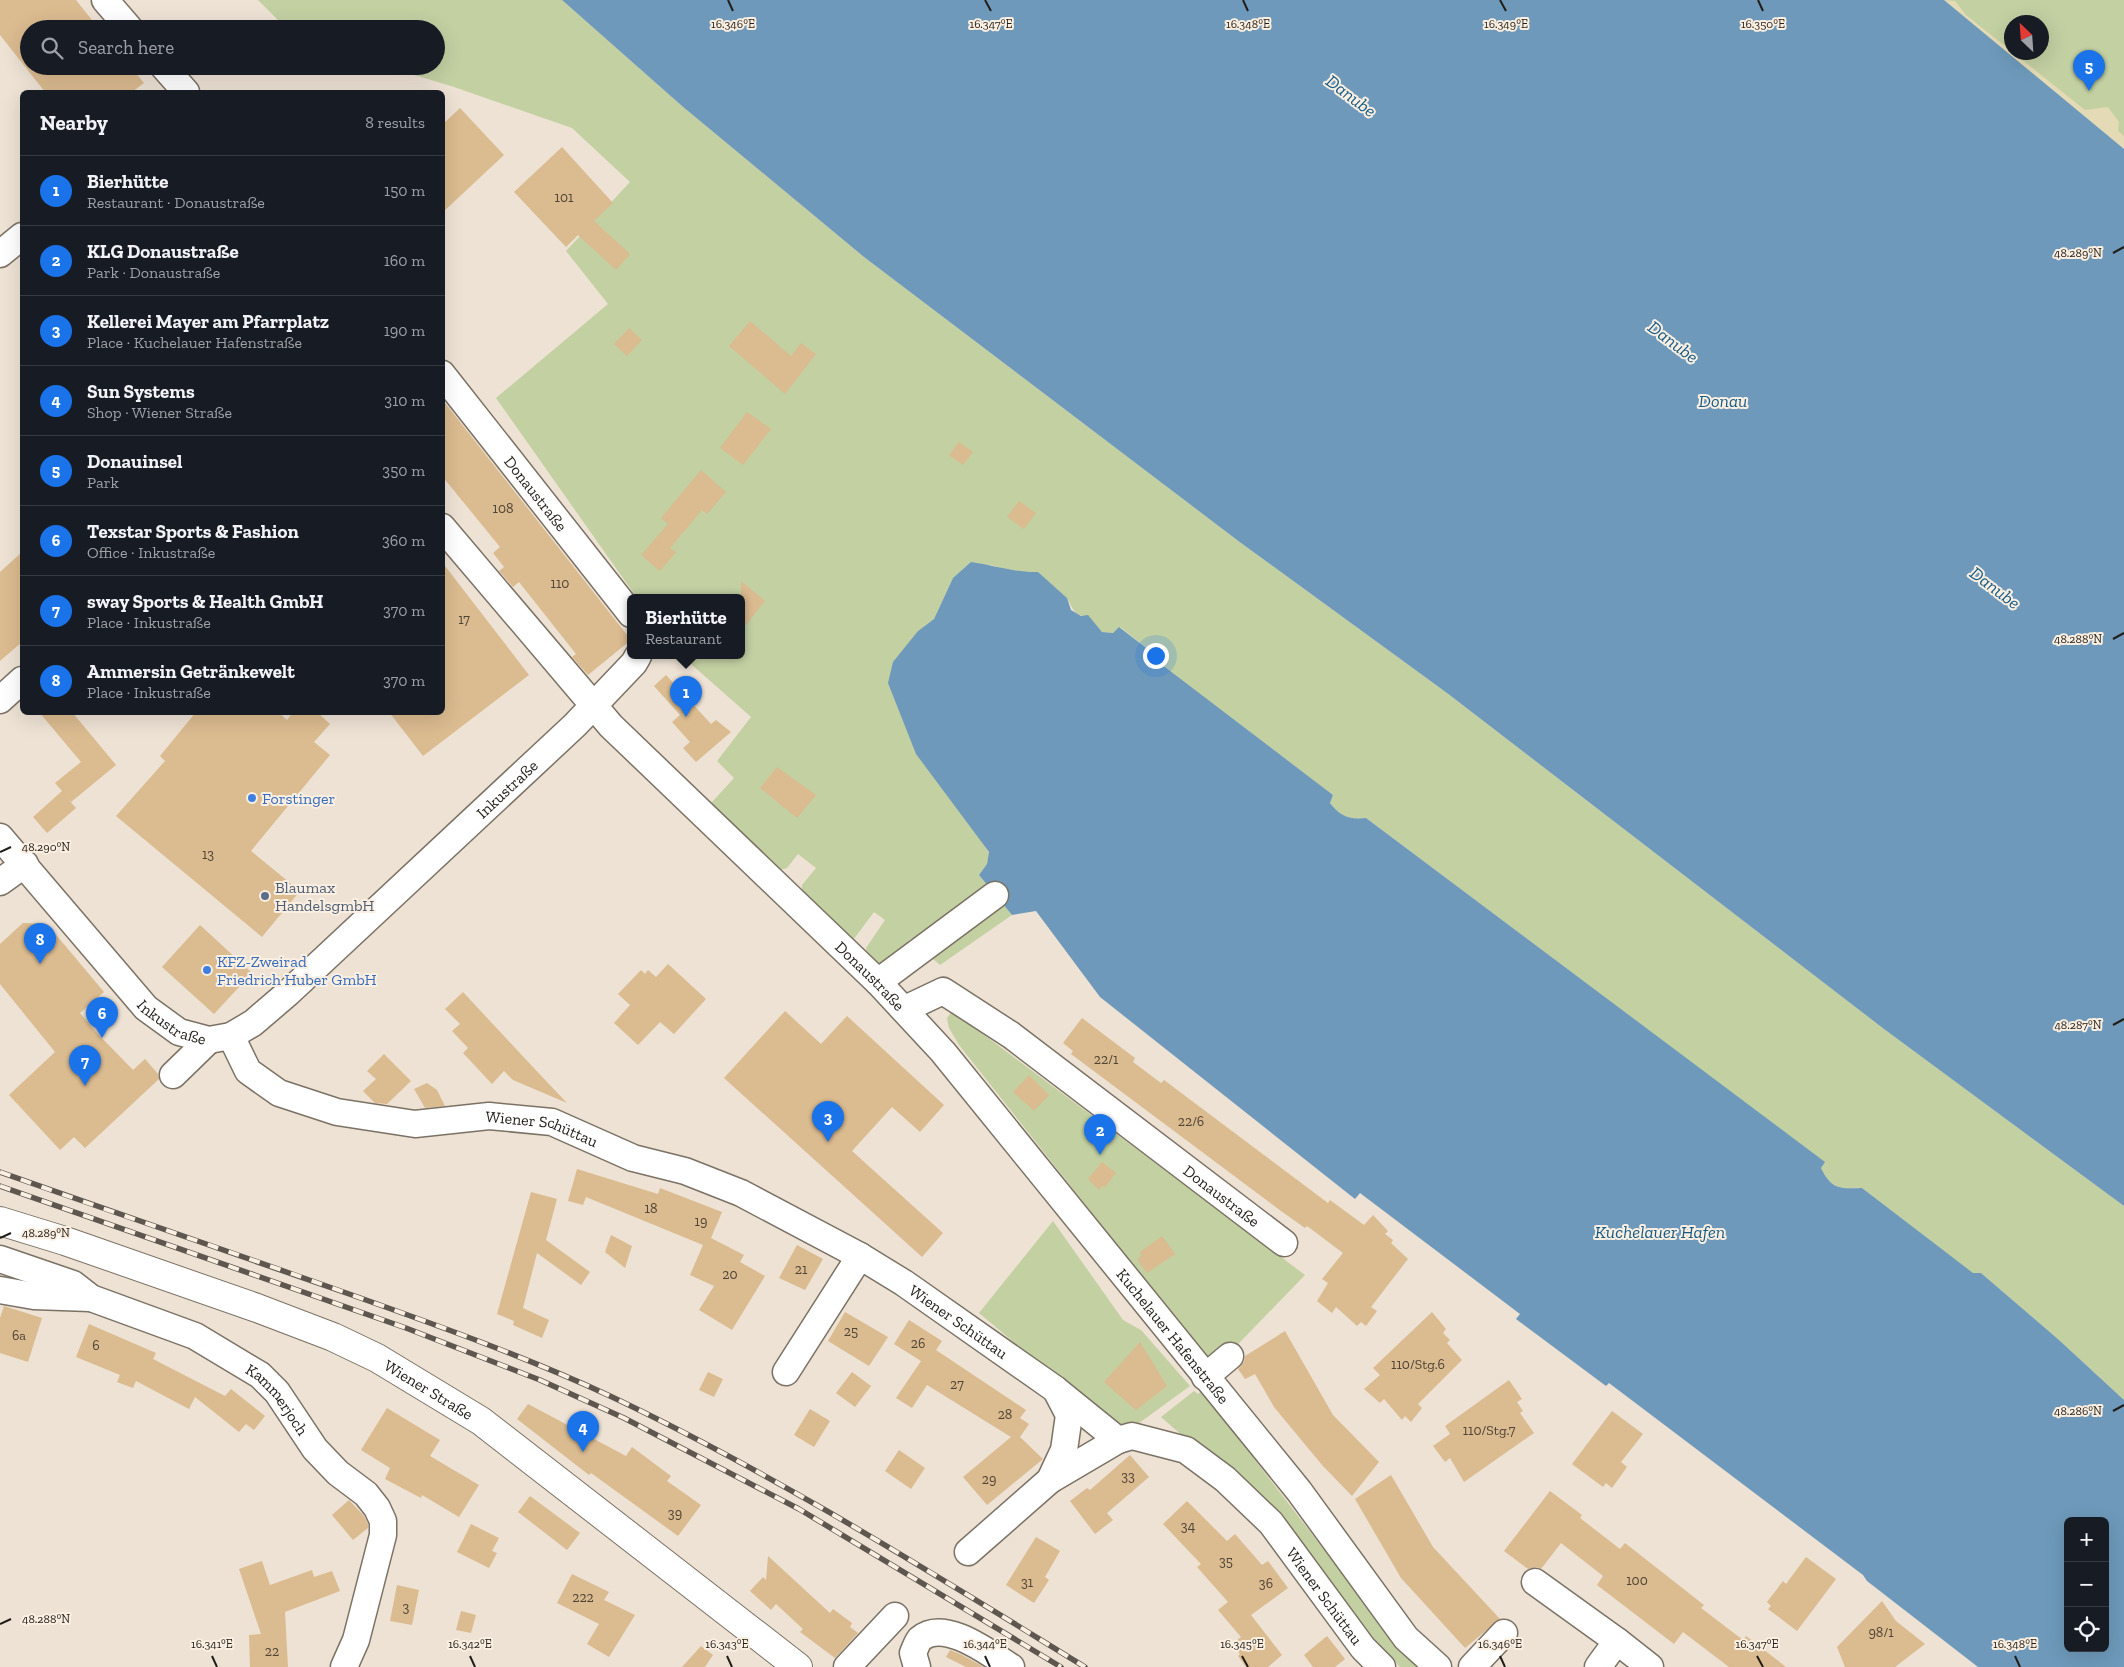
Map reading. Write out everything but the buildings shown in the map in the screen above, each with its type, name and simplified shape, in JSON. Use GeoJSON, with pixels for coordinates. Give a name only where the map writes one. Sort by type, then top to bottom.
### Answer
{"type":"FeatureCollection","features":[{"type":"Feature","properties":{"kind":"main road","name":"Wiener Straße"},"geometry":{"type":"LineString","coordinates":[[0,1221],[66,1241],[258,1308],[333,1337],[378,1358],[481,1421],[798,1667]]}},
{"type":"Feature","properties":{"kind":"street"},"geometry":{"type":"LineString","coordinates":[[105,0],[122,20]]}},
{"type":"Feature","properties":{"kind":"street"},"geometry":{"type":"LineString","coordinates":[[171,75],[184,90]]}},
{"type":"Feature","properties":{"kind":"street"},"geometry":{"type":"LineString","coordinates":[[0,254],[20,238]]}},
{"type":"Feature","properties":{"kind":"street","name":"Donaustraße"},"geometry":{"type":"LineString","coordinates":[[445,378],[627,609]]}},
{"type":"Feature","properties":{"kind":"street","name":"Donaustraße"},"geometry":{"type":"LineString","coordinates":[[445,531],[594,707],[639,754],[904,1009],[943,991],[1011,1035],[1284,1243]]}},
{"type":"Feature","properties":{"kind":"street"},"geometry":{"type":"LineString","coordinates":[[594,707],[636,659]]}},
{"type":"Feature","properties":{"kind":"street"},"geometry":{"type":"LineString","coordinates":[[0,700],[20,682]]}},
{"type":"Feature","properties":{"kind":"street","name":"Inkustraße"},"geometry":{"type":"LineString","coordinates":[[0,837],[154,1016],[179,1032],[220,1038],[253,1023],[288,993],[594,707]]}},
{"type":"Feature","properties":{"kind":"street"},"geometry":{"type":"LineString","coordinates":[[0,882],[24,864]]}},
{"type":"Feature","properties":{"kind":"street"},"geometry":{"type":"LineString","coordinates":[[878,982],[995,895]]}},
{"type":"Feature","properties":{"kind":"street","name":"Kuchelauer Hafenstraße"},"geometry":{"type":"LineString","coordinates":[[904,1009],[943,1052],[1205,1378],[1299,1490],[1406,1638],[1438,1667]]}},
{"type":"Feature","properties":{"kind":"street"},"geometry":{"type":"LineString","coordinates":[[173,1075],[220,1038]]}},
{"type":"Feature","properties":{"kind":"street","name":"Wiener Schüttau"},"geometry":{"type":"LineString","coordinates":[[220,1038],[248,1071],[279,1093],[337,1112],[415,1124],[489,1116],[552,1122],[633,1158],[685,1171],[741,1194],[860,1256],[904,1283],[1055,1389],[1118,1440]]}},
{"type":"Feature","properties":{"kind":"street"},"geometry":{"type":"LineString","coordinates":[[786,1372],[860,1256]]}},
{"type":"Feature","properties":{"kind":"street","name":"Kammerjoch"},"geometry":{"type":"LineString","coordinates":[[0,1259],[73,1284],[91,1298],[195,1336],[260,1375],[276,1392],[315,1449],[338,1473],[366,1494],[377,1508],[383,1521],[383,1535],[356,1640],[344,1667]]}},
{"type":"Feature","properties":{"kind":"street"},"geometry":{"type":"LineString","coordinates":[[0,1290],[34,1296],[91,1298]]}},
{"type":"Feature","properties":{"kind":"street"},"geometry":{"type":"LineString","coordinates":[[1205,1378],[1230,1356]]}},
{"type":"Feature","properties":{"kind":"street","name":"Wiener Schüttau"},"geometry":{"type":"LineString","coordinates":[[1050,1480],[1064,1450],[1069,1415],[1055,1389]]}},
{"type":"Feature","properties":{"kind":"street","name":"Wiener Schüttau"},"geometry":{"type":"LineString","coordinates":[[968,1552],[1050,1480],[1118,1440],[1132,1436],[1186,1450],[1225,1479],[1271,1523],[1363,1648],[1382,1667]]}},
{"type":"Feature","properties":{"kind":"street"},"geometry":{"type":"LineString","coordinates":[[1271,1523],[1299,1490]]}},
{"type":"Feature","properties":{"kind":"street"},"geometry":{"type":"LineString","coordinates":[[1535,1582],[1650,1667]]}},
{"type":"Feature","properties":{"kind":"street"},"geometry":{"type":"LineString","coordinates":[[847,1667],[895,1616]]}},
{"type":"Feature","properties":{"kind":"street"},"geometry":{"type":"LineString","coordinates":[[916,1666],[913,1653],[920,1640],[937,1632],[952,1633],[1010,1667]]}},
{"type":"Feature","properties":{"kind":"street"},"geometry":{"type":"LineString","coordinates":[[1472,1667],[1504,1633]]}},
{"type":"Feature","properties":{"kind":"street"},"geometry":{"type":"LineString","coordinates":[[920,1640],[982,1667]]}},
{"type":"Feature","properties":{"kind":"street"},"geometry":{"type":"LineString","coordinates":[[1598,1667],[1617,1641]]}},
{"type":"Feature","properties":{"kind":"green space"},"geometry":{"type":"Polygon","coordinates":[[[258,0],[562,0],[682,106],[864,257],[1241,543],[1447,693],[1884,1029],[2124,1206],[2124,1400],[2059,1340],[1981,1273],[1973,1274],[1862,1188],[1842,1188],[1833,1184],[1821,1168],[1824,1162],[1366,818],[1350,818],[1337,811],[1330,803],[1333,795],[1156,661],[1158,657],[1120,627],[1113,633],[1102,632],[1088,616],[1076,613],[1068,600],[1038,572],[1019,573],[991,565],[953,578],[934,619],[918,631],[979,837],[989,853],[987,864],[979,875],[1012,915],[940,965],[910,939],[893,960],[881,967],[868,959],[866,948],[885,920],[874,912],[853,940],[849,938],[802,891],[802,885],[816,868],[798,854],[787,868],[780,870],[713,807],[712,802],[734,778],[717,761],[751,717],[685,659],[745,659],[745,594],[634,594],[496,398],[608,304],[566,251],[630,182],[572,128],[415,75],[445,75],[445,20],[278,20],[258,0]]]}},
{"type":"Feature","properties":{"kind":"green space"},"geometry":{"type":"Polygon","coordinates":[[[1944,0],[2124,0],[2124,149],[2016,60],[2049,60],[2049,15],[2004,15],[2004,50],[1944,0]]]}},
{"type":"Feature","properties":{"kind":"green space"},"geometry":{"type":"Polygon","coordinates":[[[952,1011],[1305,1275],[1215,1368],[959,1045],[949,1028],[947,1018],[952,1011]]]}},
{"type":"Feature","properties":{"kind":"green space"},"geometry":{"type":"Polygon","coordinates":[[[1053,1221],[1123,1320],[1141,1330],[1190,1386],[1135,1426],[1115,1427],[979,1313],[1053,1221]]]}},
{"type":"Feature","properties":{"kind":"green space"},"geometry":{"type":"Polygon","coordinates":[[[1194,1391],[1198,1394],[1202,1391],[1404,1654],[1420,1667],[1400,1667],[1377,1643],[1288,1528],[1161,1417],[1194,1391]]]}},
{"type":"Feature","properties":{"kind":"sand"},"geometry":{"type":"Polygon","coordinates":[[[1944,0],[1955,1],[1966,15],[2004,45],[2004,50],[1944,0]]]}},
{"type":"Feature","properties":{"kind":"sand"},"geometry":{"type":"Polygon","coordinates":[[[2016,60],[2022,60],[2085,110],[2108,107],[2119,122],[2118,131],[2124,136],[2124,149],[2016,60]]]}},
{"type":"Feature","properties":{"kind":"water","name":"Donau"},"geometry":{"type":"Polygon","coordinates":[[[562,0],[1944,0],[2004,50],[2004,60],[2016,60],[2124,149],[2124,1206],[1884,1029],[1447,693],[1241,543],[864,257],[682,106],[562,0]]]}},
{"type":"Feature","properties":{"kind":"water","name":"Kuchelauer Hafen"},"geometry":{"type":"Polygon","coordinates":[[[971,562],[1013,570],[1038,572],[1067,598],[1071,610],[1081,616],[1088,615],[1102,632],[1113,633],[1119,627],[1158,657],[1157,661],[1333,795],[1330,803],[1337,811],[1350,818],[1366,818],[1825,1162],[1821,1168],[1833,1184],[1842,1188],[1862,1188],[1973,1273],[1981,1273],[2059,1340],[2124,1400],[2124,1667],[1978,1667],[1867,1581],[1863,1575],[1609,1383],[1606,1386],[1516,1319],[1520,1314],[1360,1193],[1355,1199],[1100,997],[1036,911],[1012,915],[979,875],[987,864],[989,852],[916,754],[888,683],[893,662],[918,631],[934,619],[953,578],[971,562]]]}},
{"type":"Feature","properties":{"kind":"railway"},"geometry":{"type":"LineString","coordinates":[[0,1172],[450,1330],[610,1396],[671,1426],[792,1491],[910,1560],[1085,1667]]}},
{"type":"Feature","properties":{"kind":"railway"},"geometry":{"type":"LineString","coordinates":[[0,1186],[406,1328],[540,1380],[624,1418],[799,1509],[1061,1667]]}},
{"type":"Feature","properties":{"kind":"place","name":"Donauinsel"},"geometry":{"type":"Point","coordinates":[2089,91]}},
{"type":"Feature","properties":{"kind":"place","name":"Bierhütte"},"geometry":{"type":"Point","coordinates":[686,717]}},
{"type":"Feature","properties":{"kind":"place","name":"Forstinger"},"geometry":{"type":"Point","coordinates":[252,798]}},
{"type":"Feature","properties":{"kind":"place","name":"Blaumax HandelsgmbH"},"geometry":{"type":"Point","coordinates":[265,896]}},
{"type":"Feature","properties":{"kind":"place","name":"Ammersin Getränkewelt"},"geometry":{"type":"Point","coordinates":[40,964]}},
{"type":"Feature","properties":{"kind":"place","name":"KFZ-Zweirad Friedrich Huber GmbH"},"geometry":{"type":"Point","coordinates":[207,970]}},
{"type":"Feature","properties":{"kind":"place","name":"Texstar Sports & Fashion"},"geometry":{"type":"Point","coordinates":[102,1038]}},
{"type":"Feature","properties":{"kind":"place","name":"sway Sports & Health GmbH"},"geometry":{"type":"Point","coordinates":[85,1086]}},
{"type":"Feature","properties":{"kind":"place","name":"Kellerei Mayer am Pfarrplatz"},"geometry":{"type":"Point","coordinates":[828,1142]}},
{"type":"Feature","properties":{"kind":"place","name":"KLG Donaustraße"},"geometry":{"type":"Point","coordinates":[1100,1155]}},
{"type":"Feature","properties":{"kind":"place","name":"Sun Systems"},"geometry":{"type":"Point","coordinates":[583,1452]}},
{"type":"Feature","properties":{"kind":"water label","name":"Danube"},"geometry":{"type":"Point","coordinates":[1351,96]}},
{"type":"Feature","properties":{"kind":"water label","name":"Danube"},"geometry":{"type":"Point","coordinates":[1673,342]}},
{"type":"Feature","properties":{"kind":"water label","name":"Danube"},"geometry":{"type":"Point","coordinates":[1995,588]}}]}
